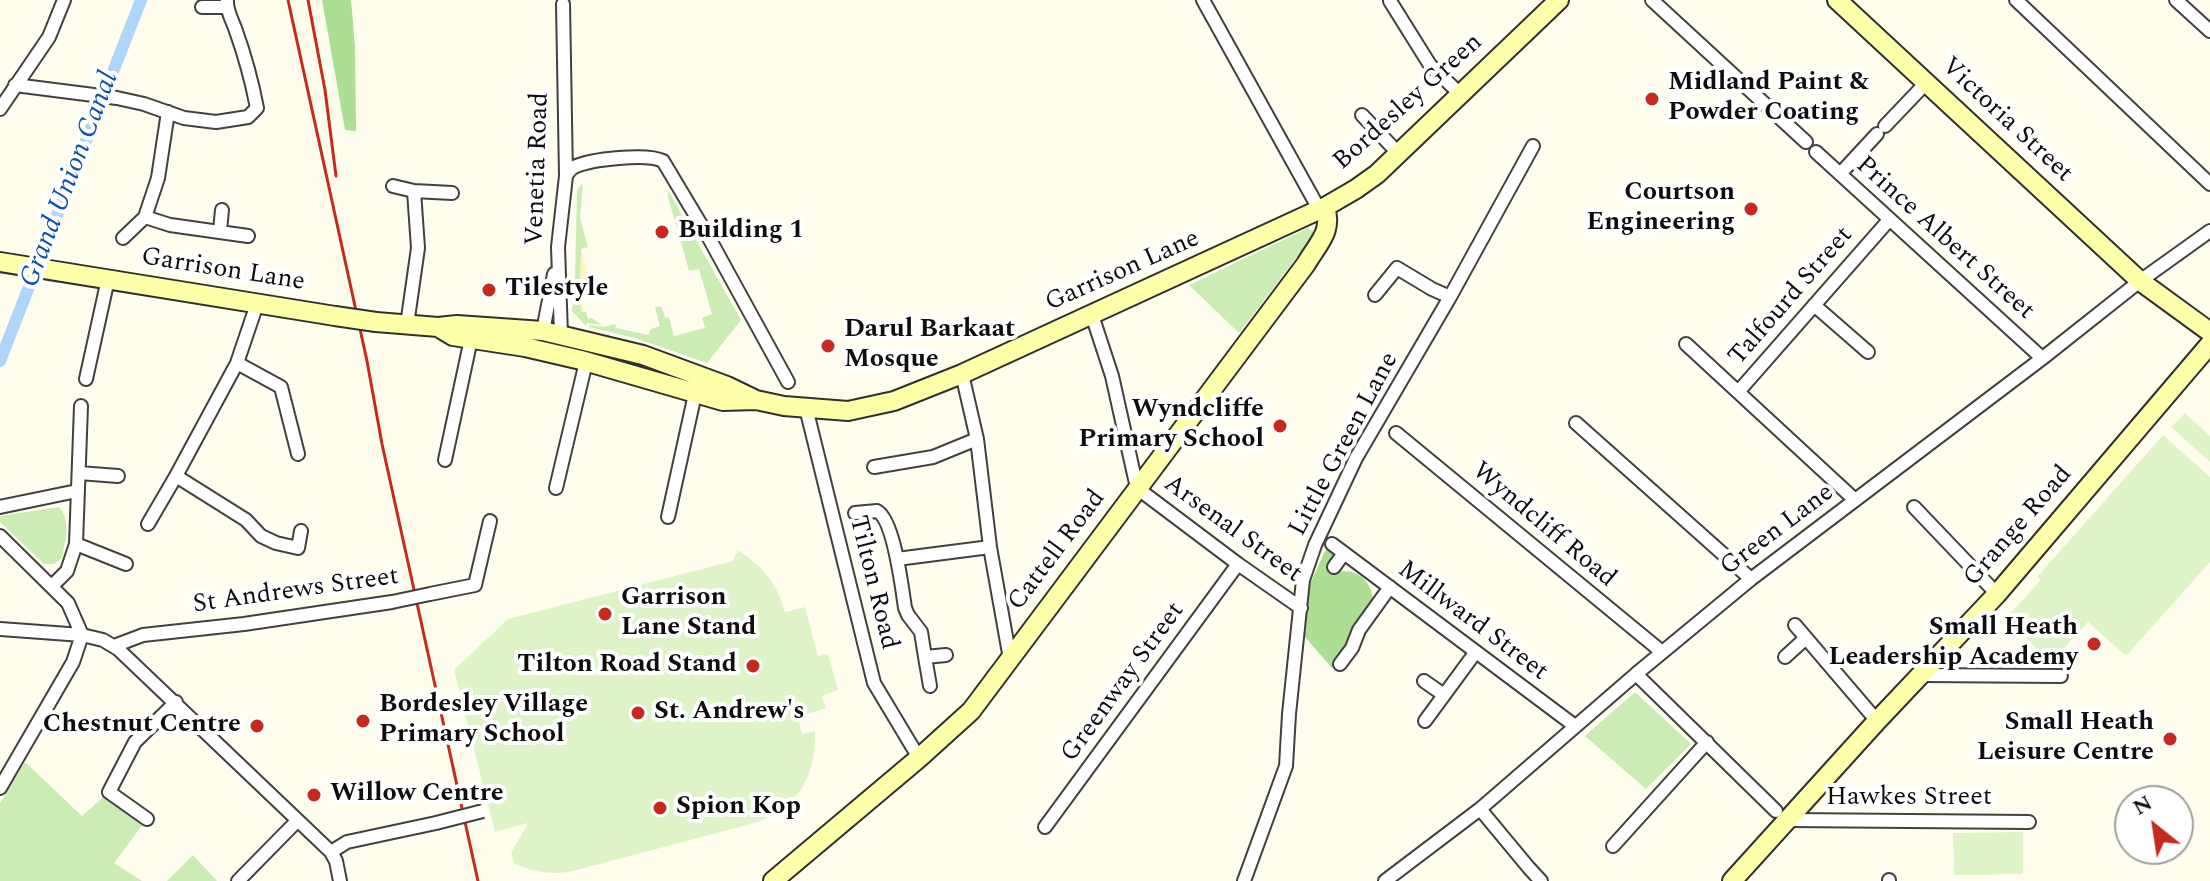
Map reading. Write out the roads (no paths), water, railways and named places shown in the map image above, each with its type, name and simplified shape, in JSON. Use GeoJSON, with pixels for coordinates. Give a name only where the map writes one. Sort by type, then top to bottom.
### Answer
{"type":"FeatureCollection","features":[{"type":"Feature","properties":{"kind":"street"},"geometry":{"type":"LineString","coordinates":[[0,109],[49,37],[64,0]]}},
{"type":"Feature","properties":{"kind":"street"},"geometry":{"type":"LineString","coordinates":[[1203,0],[1322,208]]}},
{"type":"Feature","properties":{"kind":"street","name":"Bordesley Green"},"geometry":{"type":"LineString","coordinates":[[1322,208],[1377,174],[1559,0]]}},
{"type":"Feature","properties":{"kind":"street"},"geometry":{"type":"LineString","coordinates":[[1652,0],[1806,142]]}},
{"type":"Feature","properties":{"kind":"street","name":"Victoria Street"},"geometry":{"type":"LineString","coordinates":[[1837,0],[2140,281],[2210,332]]}},
{"type":"Feature","properties":{"kind":"street"},"geometry":{"type":"LineString","coordinates":[[2016,0],[2210,184]]}},
{"type":"Feature","properties":{"kind":"street"},"geometry":{"type":"LineString","coordinates":[[2176,0],[2210,31]]}},
{"type":"Feature","properties":{"kind":"street"},"geometry":{"type":"LineString","coordinates":[[1390,1],[1430,65],[1461,95]]}},
{"type":"Feature","properties":{"kind":"street"},"geometry":{"type":"LineString","coordinates":[[15,85],[117,98],[184,118],[216,122],[248,117],[257,108],[227,4],[202,7]]}},
{"type":"Feature","properties":{"kind":"street","name":"Venetia Road"},"geometry":{"type":"LineString","coordinates":[[552,333],[566,176],[563,4]]}},
{"type":"Feature","properties":{"kind":"street"},"geometry":{"type":"LineString","coordinates":[[1840,174],[1926,83]]}},
{"type":"Feature","properties":{"kind":"street"},"geometry":{"type":"LineString","coordinates":[[123,238],[145,217],[158,178],[168,112]]}},
{"type":"Feature","properties":{"kind":"street"},"geometry":{"type":"LineString","coordinates":[[1362,115],[1399,154]]}},
{"type":"Feature","properties":{"kind":"street","name":"Little Green Lane"},"geometry":{"type":"LineString","coordinates":[[1244,881],[1286,766],[1303,580],[1315,545],[1356,458],[1533,146]]}},
{"type":"Feature","properties":{"kind":"street","name":"Prince Albert Street"},"geometry":{"type":"LineString","coordinates":[[1816,152],[2042,358]]}},
{"type":"Feature","properties":{"kind":"street"},"geometry":{"type":"LineString","coordinates":[[566,176],[571,169],[580,165],[608,160],[648,156],[663,161],[788,382]]}},
{"type":"Feature","properties":{"kind":"street"},"geometry":{"type":"LineString","coordinates":[[393,186],[414,191],[452,193]]}},
{"type":"Feature","properties":{"kind":"street"},"geometry":{"type":"LineString","coordinates":[[407,325],[418,248],[414,191]]}},
{"type":"Feature","properties":{"kind":"street","name":"Garrison Lane"},"geometry":{"type":"LineString","coordinates":[[438,327],[453,336],[525,347],[723,401],[756,400],[848,411],[894,401],[962,374],[1322,208]]}},
{"type":"Feature","properties":{"kind":"street","name":"Cattell Road"},"geometry":{"type":"LineString","coordinates":[[773,881],[971,711],[1306,264],[1328,227],[1328,217],[1322,208]]}},
{"type":"Feature","properties":{"kind":"street"},"geometry":{"type":"LineString","coordinates":[[220,231],[222,210]]}},
{"type":"Feature","properties":{"kind":"street"},"geometry":{"type":"LineString","coordinates":[[145,217],[170,225],[248,236]]}},
{"type":"Feature","properties":{"kind":"street","name":"Talfourd Street"},"geometry":{"type":"LineString","coordinates":[[1855,500],[1738,392],[1889,220]]}},
{"type":"Feature","properties":{"kind":"street","name":"Green Lane"},"geometry":{"type":"LineString","coordinates":[[1385,881],[1480,809],[1751,579],[2140,281],[2210,231]]}},
{"type":"Feature","properties":{"kind":"street","name":"Garrison Lane"},"geometry":{"type":"LineString","coordinates":[[9,264],[376,322],[552,333],[643,355],[756,400]]}},
{"type":"Feature","properties":{"kind":"street"},"geometry":{"type":"LineString","coordinates":[[1375,295],[1397,268],[1450,297]]}},
{"type":"Feature","properties":{"kind":"street"},"geometry":{"type":"LineString","coordinates":[[86,379],[108,279]]}},
{"type":"Feature","properties":{"kind":"street"},"geometry":{"type":"LineString","coordinates":[[148,524],[237,363],[257,304]]}},
{"type":"Feature","properties":{"kind":"street"},"geometry":{"type":"LineString","coordinates":[[1814,305],[1868,352]]}},
{"type":"Feature","properties":{"kind":"street"},"geometry":{"type":"LineString","coordinates":[[1092,315],[1112,376],[1137,488]]}},
{"type":"Feature","properties":{"kind":"street"},"geometry":{"type":"LineString","coordinates":[[552,333],[557,356]]}},
{"type":"Feature","properties":{"kind":"street"},"geometry":{"type":"LineString","coordinates":[[445,460],[471,339]]}},
{"type":"Feature","properties":{"kind":"street"},"geometry":{"type":"LineString","coordinates":[[556,488],[591,341]]}},
{"type":"Feature","properties":{"kind":"street"},"geometry":{"type":"LineString","coordinates":[[1686,344],[1738,392]]}},
{"type":"Feature","properties":{"kind":"street","name":"Grange Road"},"geometry":{"type":"LineString","coordinates":[[1732,881],[1783,815],[1922,675],[1997,594],[2210,344]]}},
{"type":"Feature","properties":{"kind":"street"},"geometry":{"type":"LineString","coordinates":[[237,363],[281,387],[298,454]]}},
{"type":"Feature","properties":{"kind":"street"},"geometry":{"type":"LineString","coordinates":[[962,374],[977,439],[990,547],[1010,659]]}},
{"type":"Feature","properties":{"kind":"street"},"geometry":{"type":"LineString","coordinates":[[668,517],[695,394]]}},
{"type":"Feature","properties":{"kind":"street"},"geometry":{"type":"LineString","coordinates":[[52,586],[67,571],[76,544],[81,406]]}},
{"type":"Feature","properties":{"kind":"street","name":"Tilton Road"},"geometry":{"type":"LineString","coordinates":[[806,408],[874,683],[919,758]]}},
{"type":"Feature","properties":{"kind":"street"},"geometry":{"type":"LineString","coordinates":[[1576,423],[1751,579]]}},
{"type":"Feature","properties":{"kind":"street","name":"Wyndcliff Road"},"geometry":{"type":"LineString","coordinates":[[1396,433],[1662,652]]}},
{"type":"Feature","properties":{"kind":"street"},"geometry":{"type":"LineString","coordinates":[[874,467],[933,457],[977,439]]}},
{"type":"Feature","properties":{"kind":"street"},"geometry":{"type":"LineString","coordinates":[[79,473],[118,476]]}},
{"type":"Feature","properties":{"kind":"street"},"geometry":{"type":"LineString","coordinates":[[176,476],[246,520],[261,536],[276,543],[298,548],[301,531]]}},
{"type":"Feature","properties":{"kind":"street","name":"Arsenal Street"},"geometry":{"type":"LineString","coordinates":[[1137,488],[1301,608]]}},
{"type":"Feature","properties":{"kind":"street"},"geometry":{"type":"LineString","coordinates":[[0,507],[77,491]]}},
{"type":"Feature","properties":{"kind":"street"},"geometry":{"type":"LineString","coordinates":[[1914,507],[1997,594]]}},
{"type":"Feature","properties":{"kind":"street"},"geometry":{"type":"LineString","coordinates":[[855,513],[874,510],[884,514],[897,559],[905,608],[921,632],[930,686]]}},
{"type":"Feature","properties":{"kind":"street","name":"St Andrews Street"},"geometry":{"type":"LineString","coordinates":[[114,646],[143,635],[392,602],[475,585],[490,521]]}},
{"type":"Feature","properties":{"kind":"street"},"geometry":{"type":"LineString","coordinates":[[0,536],[68,603],[82,635],[73,662],[0,788]]}},
{"type":"Feature","properties":{"kind":"street"},"geometry":{"type":"LineString","coordinates":[[76,544],[126,564]]}},
{"type":"Feature","properties":{"kind":"street","name":"Millward Street"},"geometry":{"type":"LineString","coordinates":[[1332,544],[1575,726]]}},
{"type":"Feature","properties":{"kind":"street"},"geometry":{"type":"LineString","coordinates":[[897,559],[990,547]]}},
{"type":"Feature","properties":{"kind":"street"},"geometry":{"type":"LineString","coordinates":[[1334,567],[1344,553]]}},
{"type":"Feature","properties":{"kind":"street","name":"Greenway Street"},"geometry":{"type":"LineString","coordinates":[[1045,827],[1238,564]]}},
{"type":"Feature","properties":{"kind":"street"},"geometry":{"type":"LineString","coordinates":[[1340,664],[1352,648],[1359,630],[1390,587]]}},
{"type":"Feature","properties":{"kind":"street"},"geometry":{"type":"LineString","coordinates":[[1795,625],[1877,721]]}},
{"type":"Feature","properties":{"kind":"street"},"geometry":{"type":"LineString","coordinates":[[0,629],[82,635],[114,646],[331,852],[340,881]]}},
{"type":"Feature","properties":{"kind":"street"},"geometry":{"type":"LineString","coordinates":[[1785,657],[1806,638]]}},
{"type":"Feature","properties":{"kind":"street"},"geometry":{"type":"LineString","coordinates":[[1425,721],[1475,653]]}},
{"type":"Feature","properties":{"kind":"street"},"geometry":{"type":"LineString","coordinates":[[925,657],[946,655]]}},
{"type":"Feature","properties":{"kind":"street"},"geometry":{"type":"LineString","coordinates":[[1636,674],[1783,815]]}},
{"type":"Feature","properties":{"kind":"street"},"geometry":{"type":"LineString","coordinates":[[1922,675],[2061,676]]}},
{"type":"Feature","properties":{"kind":"street"},"geometry":{"type":"LineString","coordinates":[[1424,681],[1444,695]]}},
{"type":"Feature","properties":{"kind":"street"},"geometry":{"type":"LineString","coordinates":[[147,819],[109,792],[135,742],[176,702]]}},
{"type":"Feature","properties":{"kind":"street"},"geometry":{"type":"LineString","coordinates":[[1613,846],[1707,742]]}},
{"type":"Feature","properties":{"kind":"street"},"geometry":{"type":"LineString","coordinates":[[1480,809],[1541,881]]}},
{"type":"Feature","properties":{"kind":"street"},"geometry":{"type":"LineString","coordinates":[[331,852],[347,842],[483,811]]}},
{"type":"Feature","properties":{"kind":"street","name":"Hawkes Street"},"geometry":{"type":"LineString","coordinates":[[1783,815],[2029,822]]}},
{"type":"Feature","properties":{"kind":"street"},"geometry":{"type":"LineString","coordinates":[[238,881],[297,821]]}},
{"type":"Feature","properties":{"kind":"waterway","name":"Grand Union Canal"},"geometry":{"type":"LineString","coordinates":[[0,361],[141,0]]}},
{"type":"Feature","properties":{"kind":"railway"},"geometry":{"type":"LineString","coordinates":[[288,0],[478,881]]}},
{"type":"Feature","properties":{"kind":"railway"},"geometry":{"type":"LineString","coordinates":[[308,0],[325,90],[336,176]]}},
{"type":"Feature","properties":{"kind":"place","name":"Midland Paint & Powder Coating"},"geometry":{"type":"Point","coordinates":[1652,99]}},
{"type":"Feature","properties":{"kind":"place","name":"Courtson Engineering"},"geometry":{"type":"Point","coordinates":[1751,209]}},
{"type":"Feature","properties":{"kind":"place","name":"Building 1"},"geometry":{"type":"Point","coordinates":[662,232]}},
{"type":"Feature","properties":{"kind":"place","name":"Tilestyle"},"geometry":{"type":"Point","coordinates":[489,290]}},
{"type":"Feature","properties":{"kind":"place","name":"Darul Barkaat Mosque"},"geometry":{"type":"Point","coordinates":[828,346]}},
{"type":"Feature","properties":{"kind":"place","name":"Wyndcliffe Primary School"},"geometry":{"type":"Point","coordinates":[1280,426]}},
{"type":"Feature","properties":{"kind":"place","name":"Garrison Lane Stand"},"geometry":{"type":"Point","coordinates":[605,614]}},
{"type":"Feature","properties":{"kind":"place","name":"Small Heath Leadership Academy"},"geometry":{"type":"Point","coordinates":[2094,644]}},
{"type":"Feature","properties":{"kind":"place","name":"Tilton Road Stand"},"geometry":{"type":"Point","coordinates":[753,666]}},
{"type":"Feature","properties":{"kind":"place","name":"St. Andrew's"},"geometry":{"type":"Point","coordinates":[638,713]}},
{"type":"Feature","properties":{"kind":"place","name":"Bordesley Village Primary School"},"geometry":{"type":"Point","coordinates":[363,721]}},
{"type":"Feature","properties":{"kind":"place","name":"Chestnut Centre"},"geometry":{"type":"Point","coordinates":[257,726]}},
{"type":"Feature","properties":{"kind":"place","name":"Small Heath Leisure Centre"},"geometry":{"type":"Point","coordinates":[2170,739]}},
{"type":"Feature","properties":{"kind":"place","name":"Willow Centre"},"geometry":{"type":"Point","coordinates":[314,795]}},
{"type":"Feature","properties":{"kind":"place","name":"Spion Kop"},"geometry":{"type":"Point","coordinates":[660,808]}}]}
